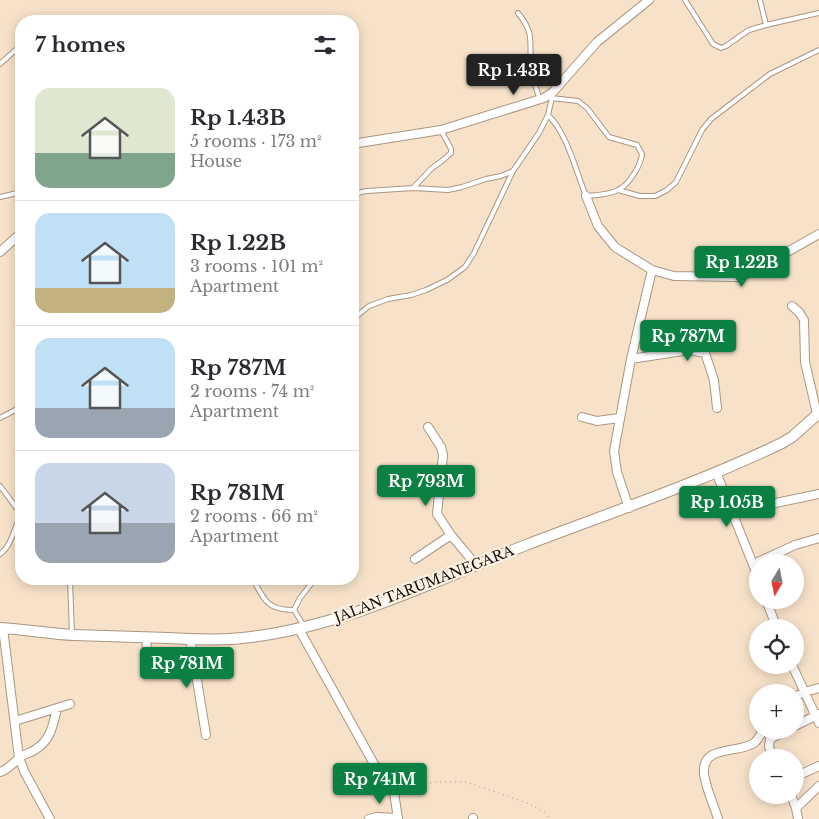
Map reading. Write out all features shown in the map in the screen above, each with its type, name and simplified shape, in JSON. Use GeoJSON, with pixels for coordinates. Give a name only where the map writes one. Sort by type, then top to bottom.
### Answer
{"type":"FeatureCollection","features":[{"type":"Feature","properties":{"kind":"street"},"geometry":{"type":"LineString","coordinates":[[359,143],[441,130],[552,95],[597,42],[648,0]]}},
{"type":"Feature","properties":{"kind":"street"},"geometry":{"type":"LineString","coordinates":[[586,196],[598,226],[615,247],[652,270],[674,276],[734,278],[752,272],[819,234]]}},
{"type":"Feature","properties":{"kind":"street"},"geometry":{"type":"LineString","coordinates":[[0,252],[15,238]]}},
{"type":"Feature","properties":{"kind":"street"},"geometry":{"type":"LineString","coordinates":[[629,508],[615,462],[614,451],[631,359],[652,270]]}},
{"type":"Feature","properties":{"kind":"street"},"geometry":{"type":"LineString","coordinates":[[792,306],[804,320],[804,362],[818,414]]}},
{"type":"Feature","properties":{"kind":"street"},"geometry":{"type":"LineString","coordinates":[[631,359],[689,350],[705,353],[714,380],[717,408]]}},
{"type":"Feature","properties":{"kind":"street","name":"JALAN TARUMANEGARA"},"geometry":{"type":"LineString","coordinates":[[2,628],[72,635],[190,638],[241,638],[302,629],[392,599],[528,544],[629,508],[716,472],[782,443],[818,414]]}},
{"type":"Feature","properties":{"kind":"street"},"geometry":{"type":"LineString","coordinates":[[582,417],[597,420],[619,418]]}},
{"type":"Feature","properties":{"kind":"street"},"geometry":{"type":"LineString","coordinates":[[428,426],[441,447],[443,456],[437,512],[451,535],[476,565]]}},
{"type":"Feature","properties":{"kind":"street"},"geometry":{"type":"LineString","coordinates":[[716,472],[752,554]]}},
{"type":"Feature","properties":{"kind":"street"},"geometry":{"type":"LineString","coordinates":[[732,512],[819,494]]}},
{"type":"Feature","properties":{"kind":"street"},"geometry":{"type":"LineString","coordinates":[[415,559],[451,535]]}},
{"type":"Feature","properties":{"kind":"street"},"geometry":{"type":"LineString","coordinates":[[775,554],[794,545],[818,540]]}},
{"type":"Feature","properties":{"kind":"street"},"geometry":{"type":"LineString","coordinates":[[2,628],[19,758],[50,819]]}},
{"type":"Feature","properties":{"kind":"street"},"geometry":{"type":"LineString","coordinates":[[302,629],[374,764],[394,792],[398,818],[376,817],[369,819]]}},
{"type":"Feature","properties":{"kind":"street"},"geometry":{"type":"LineString","coordinates":[[146,637],[148,674]]}},
{"type":"Feature","properties":{"kind":"street"},"geometry":{"type":"LineString","coordinates":[[190,638],[206,735]]}},
{"type":"Feature","properties":{"kind":"street"},"geometry":{"type":"LineString","coordinates":[[804,723],[818,718],[804,692],[819,688]]}},
{"type":"Feature","properties":{"kind":"street"},"geometry":{"type":"LineString","coordinates":[[15,721],[70,704]]}},
{"type":"Feature","properties":{"kind":"street"},"geometry":{"type":"LineString","coordinates":[[0,772],[19,758],[37,749],[46,741],[57,709]]}},
{"type":"Feature","properties":{"kind":"street"},"geometry":{"type":"LineString","coordinates":[[718,819],[704,774],[705,766],[709,758],[715,753],[755,743],[757,739]]}},
{"type":"Feature","properties":{"kind":"street"},"geometry":{"type":"LineString","coordinates":[[804,773],[819,766]]}},
{"type":"Feature","properties":{"kind":"street"},"geometry":{"type":"LineString","coordinates":[[796,808],[819,786]]}},
{"type":"Feature","properties":{"kind":"street"},"geometry":{"type":"LineString","coordinates":[[794,804],[798,819]]}},
{"type":"Feature","properties":{"kind":"lane"},"geometry":{"type":"LineString","coordinates":[[685,0],[718,48],[726,46],[749,30],[819,13]]}},
{"type":"Feature","properties":{"kind":"lane"},"geometry":{"type":"LineString","coordinates":[[760,0],[766,25]]}},
{"type":"Feature","properties":{"kind":"lane"},"geometry":{"type":"LineString","coordinates":[[518,13],[530,32],[532,72],[540,100]]}},
{"type":"Feature","properties":{"kind":"lane"},"geometry":{"type":"LineString","coordinates":[[0,64],[15,50]]}},
{"type":"Feature","properties":{"kind":"lane"},"geometry":{"type":"LineString","coordinates":[[548,115],[556,123],[562,134],[586,196],[618,190],[640,196],[655,196],[667,190],[676,182],[702,130],[711,119],[770,74],[819,50]]}},
{"type":"Feature","properties":{"kind":"lane"},"geometry":{"type":"LineString","coordinates":[[359,314],[369,306],[388,299],[426,290],[447,280],[465,267],[474,253],[513,171],[548,115],[552,95],[578,101],[609,136],[616,140],[633,143],[639,148],[642,154],[640,162],[628,180],[618,190]]}},
{"type":"Feature","properties":{"kind":"lane"},"geometry":{"type":"LineString","coordinates":[[413,188],[421,178],[450,153],[451,149],[441,130]]}},
{"type":"Feature","properties":{"kind":"lane"},"geometry":{"type":"LineString","coordinates":[[359,194],[367,191],[413,188],[456,189],[513,171]]}},
{"type":"Feature","properties":{"kind":"lane"},"geometry":{"type":"LineString","coordinates":[[0,197],[15,193]]}},
{"type":"Feature","properties":{"kind":"lane"},"geometry":{"type":"LineString","coordinates":[[0,418],[15,410]]}},
{"type":"Feature","properties":{"kind":"lane"},"geometry":{"type":"LineString","coordinates":[[0,486],[15,506]]}},
{"type":"Feature","properties":{"kind":"lane"},"geometry":{"type":"LineString","coordinates":[[0,554],[6,548],[15,528]]}},
{"type":"Feature","properties":{"kind":"lane"},"geometry":{"type":"LineString","coordinates":[[70,585],[72,635]]}},
{"type":"Feature","properties":{"kind":"lane"},"geometry":{"type":"LineString","coordinates":[[256,585],[262,598],[268,604],[280,609],[294,610]]}},
{"type":"Feature","properties":{"kind":"lane"},"geometry":{"type":"LineString","coordinates":[[302,629],[294,610],[300,598],[310,585]]}},
{"type":"Feature","properties":{"kind":"path"},"geometry":{"type":"LineString","coordinates":[[394,792],[434,782],[466,782],[527,802],[544,812],[550,819]]}}]}
